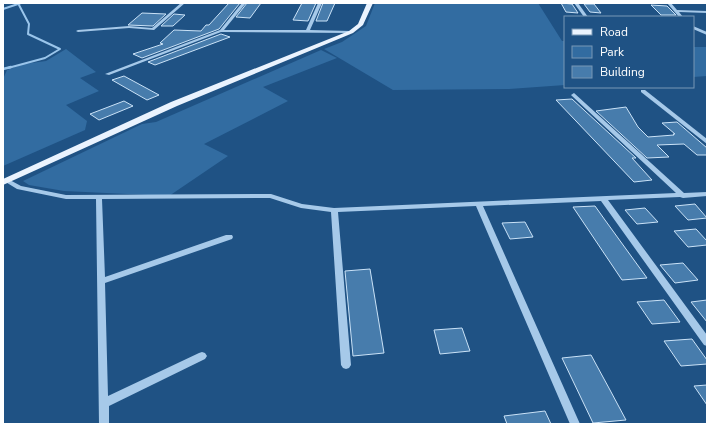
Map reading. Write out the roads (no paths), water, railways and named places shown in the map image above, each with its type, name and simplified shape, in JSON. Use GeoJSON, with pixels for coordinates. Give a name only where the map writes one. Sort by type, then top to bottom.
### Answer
{"type":"FeatureCollection","features":[{"type":"Feature","properties":{"kind":"main road"},"geometry":{"type":"LineString","coordinates":[[4,181],[174,104],[351,32],[360,25],[370,3]]}},
{"type":"Feature","properties":{"kind":"street"},"geometry":{"type":"LineString","coordinates":[[78,30],[129,27],[154,29],[183,3]]}},
{"type":"Feature","properties":{"kind":"street"},"geometry":{"type":"LineString","coordinates":[[221,31],[244,3]]}},
{"type":"Feature","properties":{"kind":"street"},"geometry":{"type":"LineString","coordinates":[[307,32],[320,3]]}},
{"type":"Feature","properties":{"kind":"street"},"geometry":{"type":"LineString","coordinates":[[576,3],[585,16]]}},
{"type":"Feature","properties":{"kind":"street"},"geometry":{"type":"LineString","coordinates":[[669,3],[680,16]]}},
{"type":"Feature","properties":{"kind":"street"},"geometry":{"type":"LineString","coordinates":[[675,11],[707,12]]}},
{"type":"Feature","properties":{"kind":"street"},"geometry":{"type":"LineString","coordinates":[[694,28],[707,34]]}},
{"type":"Feature","properties":{"kind":"street"},"geometry":{"type":"LineString","coordinates":[[107,74],[221,31],[351,32]]}},
{"type":"Feature","properties":{"kind":"street"},"geometry":{"type":"LineString","coordinates":[[643,91],[707,142]]}},
{"type":"Feature","properties":{"kind":"street"},"geometry":{"type":"LineString","coordinates":[[574,95],[683,196]]}},
{"type":"Feature","properties":{"kind":"street"},"geometry":{"type":"LineString","coordinates":[[4,181],[19,188],[66,197],[271,196],[301,206],[334,210],[707,194]]}},
{"type":"Feature","properties":{"kind":"street"},"geometry":{"type":"LineString","coordinates":[[99,197],[104,424]]}},
{"type":"Feature","properties":{"kind":"street"},"geometry":{"type":"LineString","coordinates":[[603,199],[707,342]]}},
{"type":"Feature","properties":{"kind":"street"},"geometry":{"type":"LineString","coordinates":[[479,204],[575,424]]}},
{"type":"Feature","properties":{"kind":"street"},"geometry":{"type":"LineString","coordinates":[[334,210],[346,365]]}},
{"type":"Feature","properties":{"kind":"street"},"geometry":{"type":"LineString","coordinates":[[100,282],[229,237]]}},
{"type":"Feature","properties":{"kind":"street"},"geometry":{"type":"LineString","coordinates":[[103,404],[202,356]]}},
{"type":"Feature","properties":{"kind":"waterway"},"geometry":{"type":"LineString","coordinates":[[3,9],[21,3]]}},
{"type":"Feature","properties":{"kind":"waterway"},"geometry":{"type":"LineString","coordinates":[[8,68],[45,58],[60,49],[28,34],[29,24],[19,5]]}},
{"type":"Feature","properties":{"kind":"waterway"},"geometry":{"type":"LineString","coordinates":[[3,69],[11,67]]}}]}
